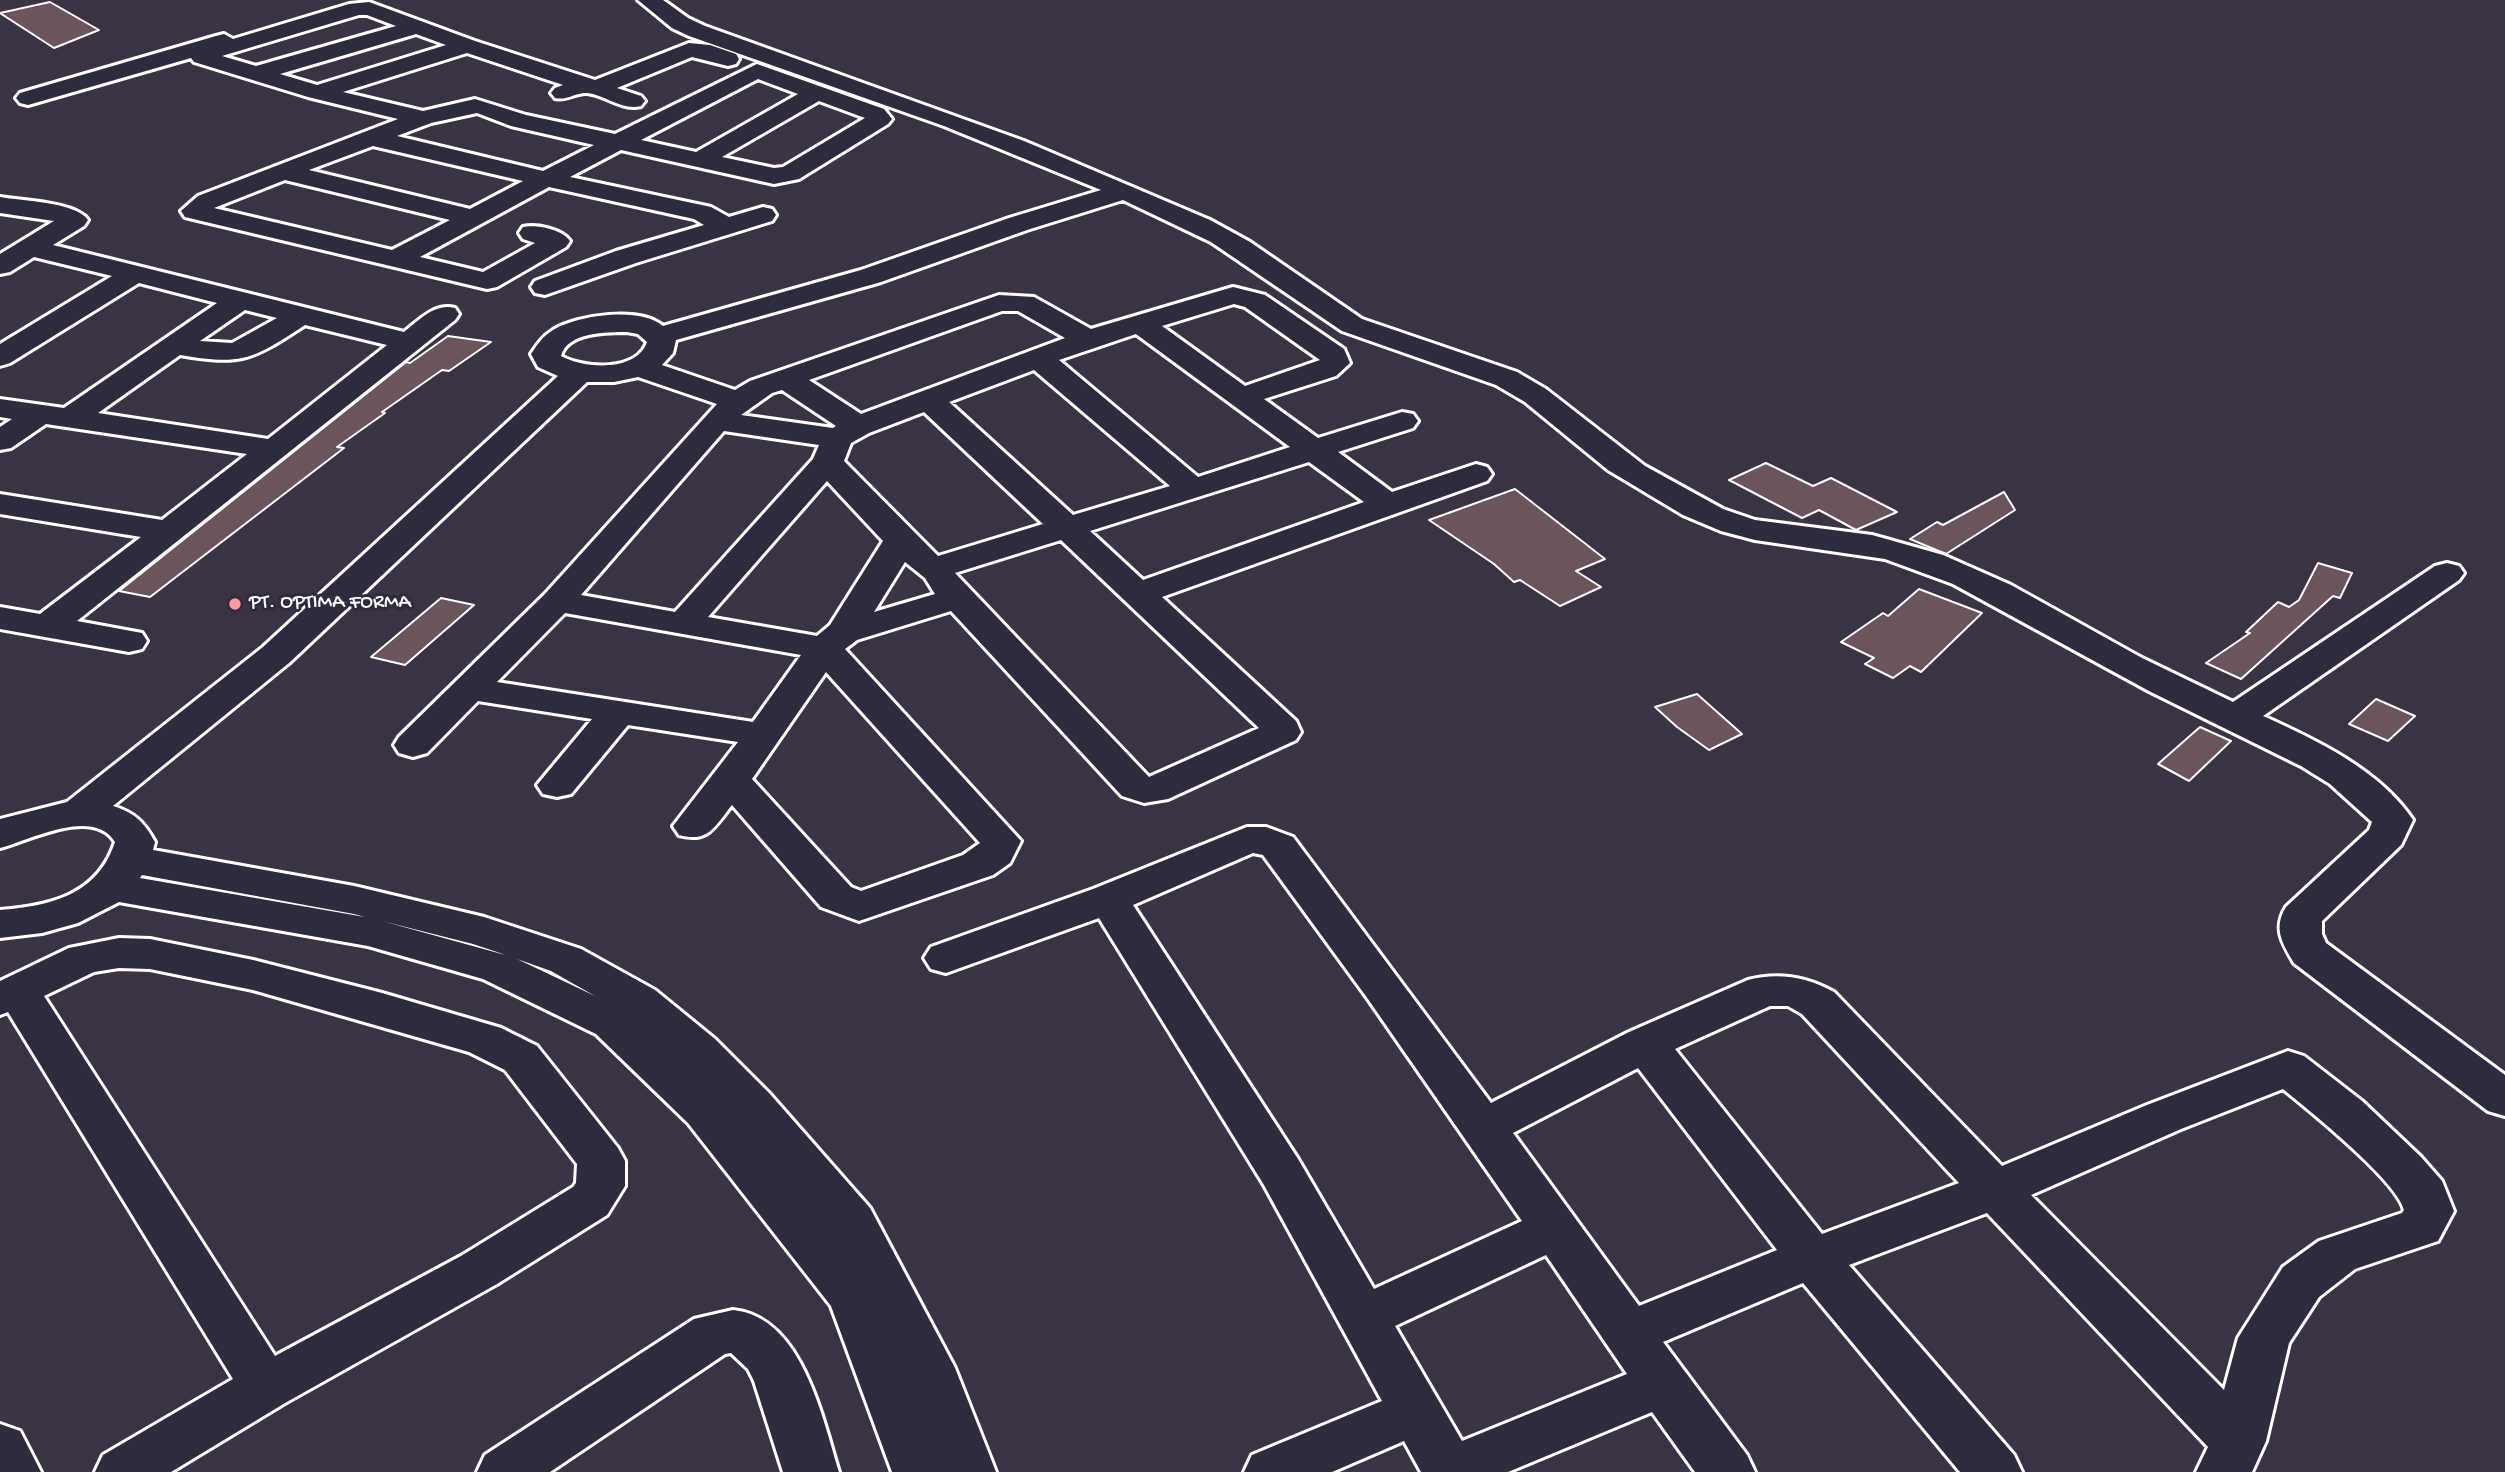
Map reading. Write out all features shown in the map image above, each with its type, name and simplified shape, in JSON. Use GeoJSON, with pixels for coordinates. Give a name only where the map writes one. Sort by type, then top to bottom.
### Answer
{"type":"FeatureCollection","features":[{"type":"Feature","properties":{"kind":"street"},"geometry":{"type":"LineString","coordinates":[[28,98],[364,0]]}},
{"type":"Feature","properties":{"kind":"street"},"geometry":{"type":"LineString","coordinates":[[649,0],[680,23],[697,31],[810,69],[1048,159],[1203,227],[1352,325],[1375,336],[1479,366],[1528,390],[1592,443],[1657,490],[1713,517],[1756,530],[1872,545],[1932,564],[2052,620],[2163,684],[2308,754],[2375,799],[2393,820],[2387,836],[2301,917],[2300,934],[2309,952],[2505,1100]]}},
{"type":"Feature","properties":{"kind":"street"},"geometry":{"type":"LineString","coordinates":[[423,118],[316,92],[202,55],[362,8],[377,9],[467,46],[633,101]]}},
{"type":"Feature","properties":{"kind":"street"},"geometry":{"type":"LineString","coordinates":[[254,74],[419,26]]}},
{"type":"Feature","properties":{"kind":"street"},"geometry":{"type":"LineString","coordinates":[[316,92],[467,46]]}},
{"type":"Feature","properties":{"kind":"street"},"geometry":{"type":"LineString","coordinates":[[534,104],[620,142],[783,178],[880,118],[709,52],[689,50],[591,87],[534,104],[481,107],[423,118],[206,201],[194,211],[513,288],[545,287],[626,257],[763,215]]}},
{"type":"Feature","properties":{"kind":"street"},"geometry":{"type":"LineString","coordinates":[[394,260],[757,71]]}},
{"type":"Feature","properties":{"kind":"street"},"geometry":{"type":"LineString","coordinates":[[386,109],[436,93],[481,107]]}},
{"type":"Feature","properties":{"kind":"street"},"geometry":{"type":"LineString","coordinates":[[701,159],[816,93]]}},
{"type":"Feature","properties":{"kind":"street"},"geometry":{"type":"LineString","coordinates":[[372,138],[702,213],[727,226]]}},
{"type":"Feature","properties":{"kind":"street"},"geometry":{"type":"LineString","coordinates":[[284,172],[475,218]]}},
{"type":"Feature","properties":{"kind":"street"},"geometry":{"type":"LineString","coordinates":[[660,336],[662,345],[659,353],[638,366],[607,374],[578,374],[555,368],[548,361],[546,354],[557,339],[569,332],[601,324],[638,325],[660,336],[860,279],[1122,192]]}},
{"type":"Feature","properties":{"kind":"street"},"geometry":{"type":"LineString","coordinates":[[0,205],[74,218],[75,222],[0,266]]}},
{"type":"Feature","properties":{"kind":"street"},"geometry":{"type":"LineString","coordinates":[[487,281],[545,237],[626,257]]}},
{"type":"Feature","properties":{"kind":"street"},"geometry":{"type":"LineString","coordinates":[[31,248],[409,342]]}},
{"type":"Feature","properties":{"kind":"street"},"geometry":{"type":"LineString","coordinates":[[0,357],[135,274]]}},
{"type":"Feature","properties":{"kind":"street"},"geometry":{"type":"LineString","coordinates":[[545,287],[564,305],[601,324]]}},
{"type":"Feature","properties":{"kind":"street"},"geometry":{"type":"LineString","coordinates":[[683,624],[841,442],[929,400],[1088,340],[1217,298],[1245,296],[1334,355],[1335,363],[1325,370],[1241,397]]}},
{"type":"Feature","properties":{"kind":"street"},"geometry":{"type":"LineString","coordinates":[[0,441],[56,416],[177,346],[240,300]]}},
{"type":"Feature","properties":{"kind":"street"},"geometry":{"type":"LineString","coordinates":[[414,745],[557,601],[727,411],[761,387],[999,303],[1024,303],[1088,340]]}},
{"type":"Feature","properties":{"kind":"street"},"geometry":{"type":"LineString","coordinates":[[48,626],[445,314]]}},
{"type":"Feature","properties":{"kind":"street"},"geometry":{"type":"LineString","coordinates":[[177,346],[221,353],[235,352],[248,348],[301,315]]}},
{"type":"Feature","properties":{"kind":"street"},"geometry":{"type":"LineString","coordinates":[[1140,323],[1388,504]]}},
{"type":"Feature","properties":{"kind":"street"},"geometry":{"type":"LineString","coordinates":[[1040,359],[1194,489]]}},
{"type":"Feature","properties":{"kind":"street"},"geometry":{"type":"LineString","coordinates":[[638,366],[727,411],[841,442]]}},
{"type":"Feature","properties":{"kind":"street"},"geometry":{"type":"LineString","coordinates":[[78,814],[276,655],[578,374]]}},
{"type":"Feature","properties":{"kind":"street"},"geometry":{"type":"LineString","coordinates":[[786,379],[841,442],[901,540],[932,569],[1136,787],[1144,791],[1154,790],[1282,733],[1282,729],[929,400]]}},
{"type":"Feature","properties":{"kind":"street"},"geometry":{"type":"LineString","coordinates":[[0,408],[274,449]]}},
{"type":"Feature","properties":{"kind":"street"},"geometry":{"type":"LineString","coordinates":[[932,569],[1194,489],[1402,421]]}},
{"type":"Feature","properties":{"kind":"street"},"geometry":{"type":"LineString","coordinates":[[1138,594],[1476,474]]}},
{"type":"Feature","properties":{"kind":"street"},"geometry":{"type":"LineString","coordinates":[[0,504],[169,531]]}},
{"type":"Feature","properties":{"kind":"street"},"geometry":{"type":"LineString","coordinates":[[693,826],[731,780],[834,640],[901,540]]}},
{"type":"Feature","properties":{"kind":"street"},"geometry":{"type":"LineString","coordinates":[[2236,717],[2447,573]]}},
{"type":"Feature","properties":{"kind":"street"},"geometry":{"type":"LineString","coordinates":[[557,601],[683,624],[834,640],[958,598]]}},
{"type":"Feature","properties":{"kind":"street"},"geometry":{"type":"LineString","coordinates":[[0,618],[129,641]]}},
{"type":"Feature","properties":{"kind":"street"},"geometry":{"type":"LineString","coordinates":[[731,780],[836,897],[847,904],[872,904],[978,865],[998,852],[1001,841],[834,640]]}},
{"type":"Feature","properties":{"kind":"street"},"geometry":{"type":"LineString","coordinates":[[471,689],[764,735]]}},
{"type":"Feature","properties":{"kind":"street"},"geometry":{"type":"LineString","coordinates":[[556,785],[619,711]]}},
{"type":"Feature","properties":{"kind":"street"},"geometry":{"type":"LineString","coordinates":[[0,835],[31,822],[78,814],[105,818],[125,827],[135,842],[121,873],[88,902],[60,915],[30,922],[0,924]]}},
{"type":"Feature","properties":{"kind":"street"},"geometry":{"type":"LineString","coordinates":[[946,958],[1108,899],[1247,840],[1266,840],[1278,846],[1483,1128],[1629,1333],[1662,1384],[1727,1472]]}},
{"type":"Feature","properties":{"kind":"street"},"geometry":{"type":"LineString","coordinates":[[121,873],[369,932],[498,968],[612,1023],[705,1111],[853,1296],[920,1472]]}},
{"type":"Feature","properties":{"kind":"street"},"geometry":{"type":"LineString","coordinates":[[121,873],[354,900],[484,932],[566,960],[639,1001],[699,1051],[752,1105],[852,1222],[928,1368],[968,1472]]}},
{"type":"Feature","properties":{"kind":"street"},"geometry":{"type":"LineString","coordinates":[[1108,899],[1281,1172],[1449,1471],[1662,1384]]}},
{"type":"Feature","properties":{"kind":"street"},"geometry":{"type":"LineString","coordinates":[[123,1472],[266,1387],[480,1270],[590,1201],[600,1186],[601,1161],[521,1058],[485,1040],[382,1009],[190,961],[118,953],[84,959],[9,995],[266,1387]]}},
{"type":"Feature","properties":{"kind":"street"},"geometry":{"type":"LineString","coordinates":[[1483,1128],[1645,1044],[1763,991],[1788,991],[1806,996],[1818,1003],[1994,1191],[2231,1456]]}},
{"type":"Feature","properties":{"kind":"street"},"geometry":{"type":"LineString","coordinates":[[1645,1044],[1812,1258],[1993,1472]]}},
{"type":"Feature","properties":{"kind":"street"},"geometry":{"type":"LineString","coordinates":[[1629,1333],[1812,1258],[1994,1191],[2164,1117],[2288,1068],[2345,1113],[2404,1170],[2425,1194],[2429,1211],[2420,1227],[2337,1255],[2301,1282],[2264,1338],[2231,1456]]}},
{"type":"Feature","properties":{"kind":"street"},"geometry":{"type":"LineString","coordinates":[[1364,1318],[1553,1229]]}},
{"type":"Feature","properties":{"kind":"street"},"geometry":{"type":"LineString","coordinates":[[505,1472],[713,1334],[737,1331],[756,1340],[778,1371],[811,1472]]}},
{"type":"Feature","properties":{"kind":"street"},"geometry":{"type":"LineString","coordinates":[[1272,1472],[1417,1411]]}},
{"type":"Feature","properties":{"kind":"street"},"geometry":{"type":"LineString","coordinates":[[0,1448],[13,1472]]}},
{"type":"Feature","properties":{"kind":"building"},"geometry":{"type":"Polygon","coordinates":[[[50,2],[99,30],[54,48],[0,13],[50,2]]]}},
{"type":"Feature","properties":{"kind":"building"},"geometry":{"type":"Polygon","coordinates":[[[448,336],[491,342],[449,371],[442,370],[382,412],[385,413],[337,447],[344,448],[150,597],[119,591],[406,362],[410,363],[448,336]]]}},
{"type":"Feature","properties":{"kind":"building"},"geometry":{"type":"Polygon","coordinates":[[[1766,463],[1813,486],[1831,478],[1897,512],[1856,530],[1819,510],[1802,518],[1729,480],[1766,463]]]}},
{"type":"Feature","properties":{"kind":"building"},"geometry":{"type":"Polygon","coordinates":[[[1515,489],[1605,559],[1576,571],[1601,587],[1560,606],[1520,580],[1514,582],[1494,564],[1429,520],[1515,489]]]}},
{"type":"Feature","properties":{"kind":"building"},"geometry":{"type":"Polygon","coordinates":[[[2004,492],[2015,510],[1946,554],[1910,539],[1937,522],[1943,525],[2004,492]]]}},
{"type":"Feature","properties":{"kind":"building"},"geometry":{"type":"Polygon","coordinates":[[[2318,563],[2352,573],[2340,598],[2333,596],[2241,679],[2206,663],[2250,633],[2246,632],[2278,602],[2289,607],[2299,600],[2318,563]]]}},
{"type":"Feature","properties":{"kind":"building"},"geometry":{"type":"Polygon","coordinates":[[[1919,589],[1982,613],[1921,672],[1910,666],[1893,678],[1865,664],[1874,658],[1841,642],[1883,613],[1888,616],[1919,589]]]}},
{"type":"Feature","properties":{"kind":"building"},"geometry":{"type":"Polygon","coordinates":[[[441,598],[474,605],[405,665],[371,657],[441,598]]]}},
{"type":"Feature","properties":{"kind":"building"},"geometry":{"type":"Polygon","coordinates":[[[1697,694],[1742,734],[1709,750],[1655,707],[1697,694]]]}},
{"type":"Feature","properties":{"kind":"building"},"geometry":{"type":"Polygon","coordinates":[[[2376,699],[2415,716],[2388,741],[2349,724],[2376,699]]]}},
{"type":"Feature","properties":{"kind":"building"},"geometry":{"type":"Polygon","coordinates":[[[2200,727],[2231,741],[2189,781],[2158,764],[2200,727]]]}},
{"type":"Feature","properties":{"kind":"place","name":"PT. OPTIMA FORMA"},"geometry":{"type":"Point","coordinates":[235,604]}}]}
